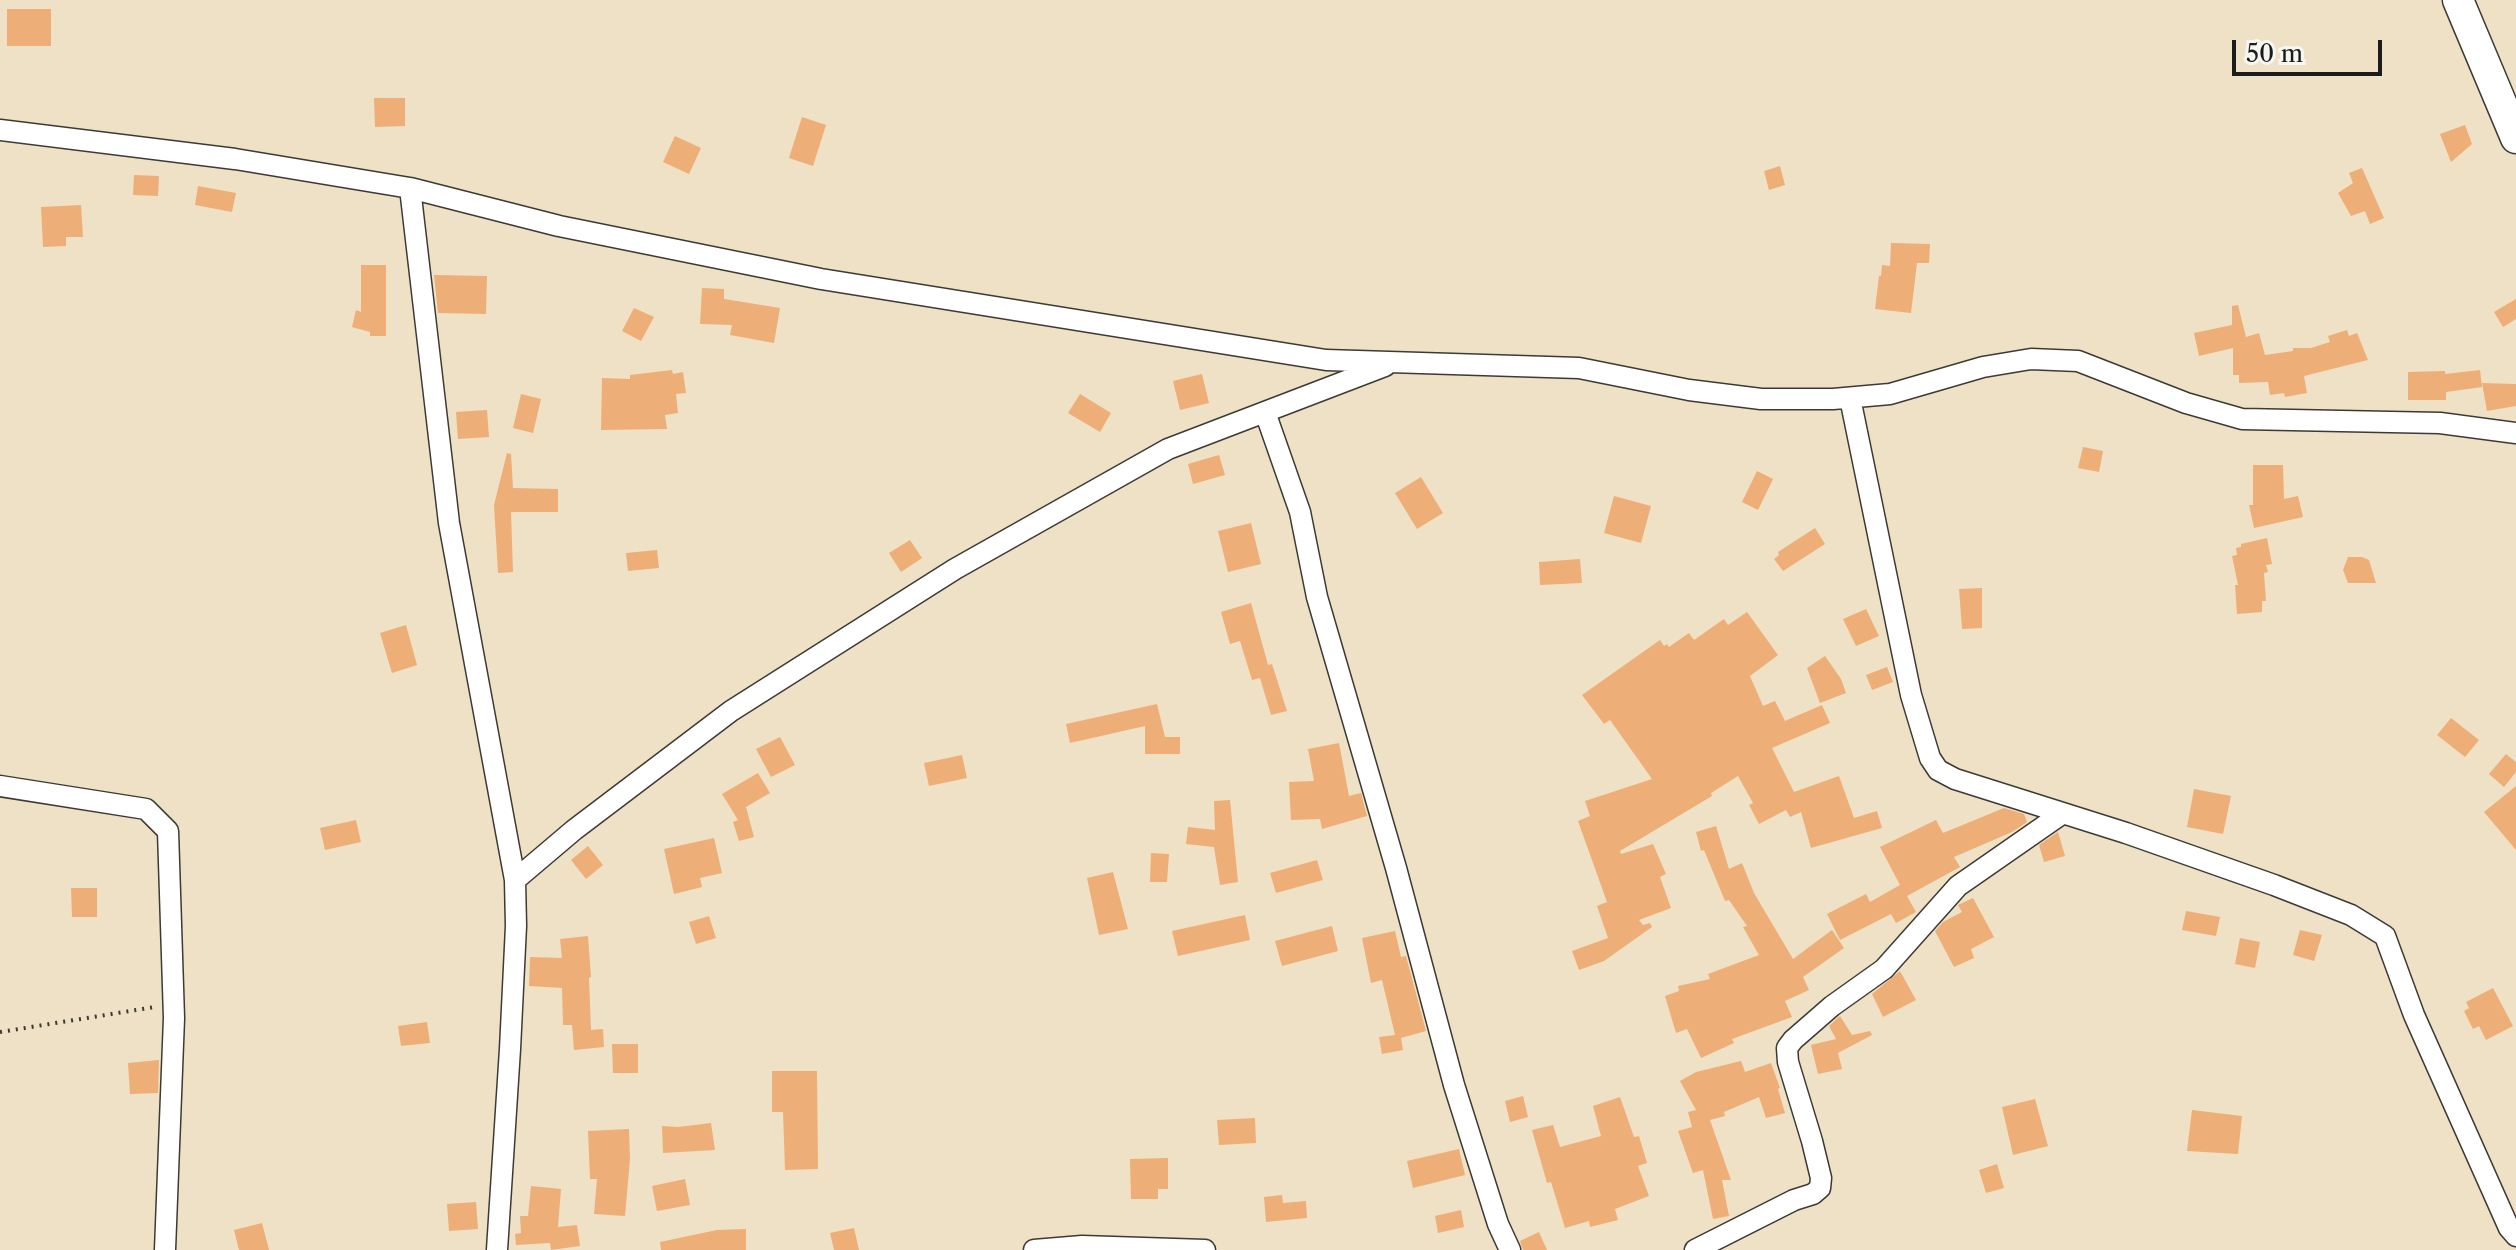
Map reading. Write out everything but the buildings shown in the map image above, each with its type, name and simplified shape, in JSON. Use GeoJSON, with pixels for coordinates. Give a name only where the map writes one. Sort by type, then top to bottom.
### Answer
{"type":"FeatureCollection","features":[{"type":"Feature","properties":{"kind":"street"},"geometry":{"type":"LineString","coordinates":[[2458,0],[2516,138]]}},
{"type":"Feature","properties":{"kind":"street"},"geometry":{"type":"LineString","coordinates":[[0,130],[235,159],[410,188],[559,226],[821,279],[1326,360],[1579,368],[1689,390],[1761,399],[1850,398],[1890,394],[1983,367],[2031,359],[2078,361],[2186,403],[2242,419],[2440,423],[2516,433]]}},
{"type":"Feature","properties":{"kind":"street"},"geometry":{"type":"LineString","coordinates":[[410,188],[449,523],[515,880],[511,1034],[497,1250]]}},
{"type":"Feature","properties":{"kind":"street"},"geometry":{"type":"LineString","coordinates":[[515,880],[574,830],[731,711],[955,569],[1168,449],[1391,363]]}},
{"type":"Feature","properties":{"kind":"street"},"geometry":{"type":"LineString","coordinates":[[1850,398],[1911,695],[1930,758],[1938,770],[1955,779],[2274,885],[2351,915],[2385,936],[2414,1015],[2509,1228],[2516,1236]]}},
{"type":"Feature","properties":{"kind":"street"},"geometry":{"type":"LineString","coordinates":[[1265,412],[1300,512],[1317,597],[1396,868],[1454,1085],[1498,1224],[1510,1250]]}},
{"type":"Feature","properties":{"kind":"street"},"geometry":{"type":"LineString","coordinates":[[0,786],[146,809],[168,831],[173,1005],[165,1250]]}},
{"type":"Feature","properties":{"kind":"street"},"geometry":{"type":"LineString","coordinates":[[1695,1250],[1820,1188],[1821,1178],[1812,1141],[1786,1054],[1793,1040],[1832,1006],[1884,969],[1958,886],[2063,813]]}},
{"type":"Feature","properties":{"kind":"street"},"geometry":{"type":"LineString","coordinates":[[1034,1250],[1082,1246],[1205,1250]]}},
{"type":"Feature","properties":{"kind":"path"},"geometry":{"type":"LineString","coordinates":[[0,1032],[173,1005]]}}]}
